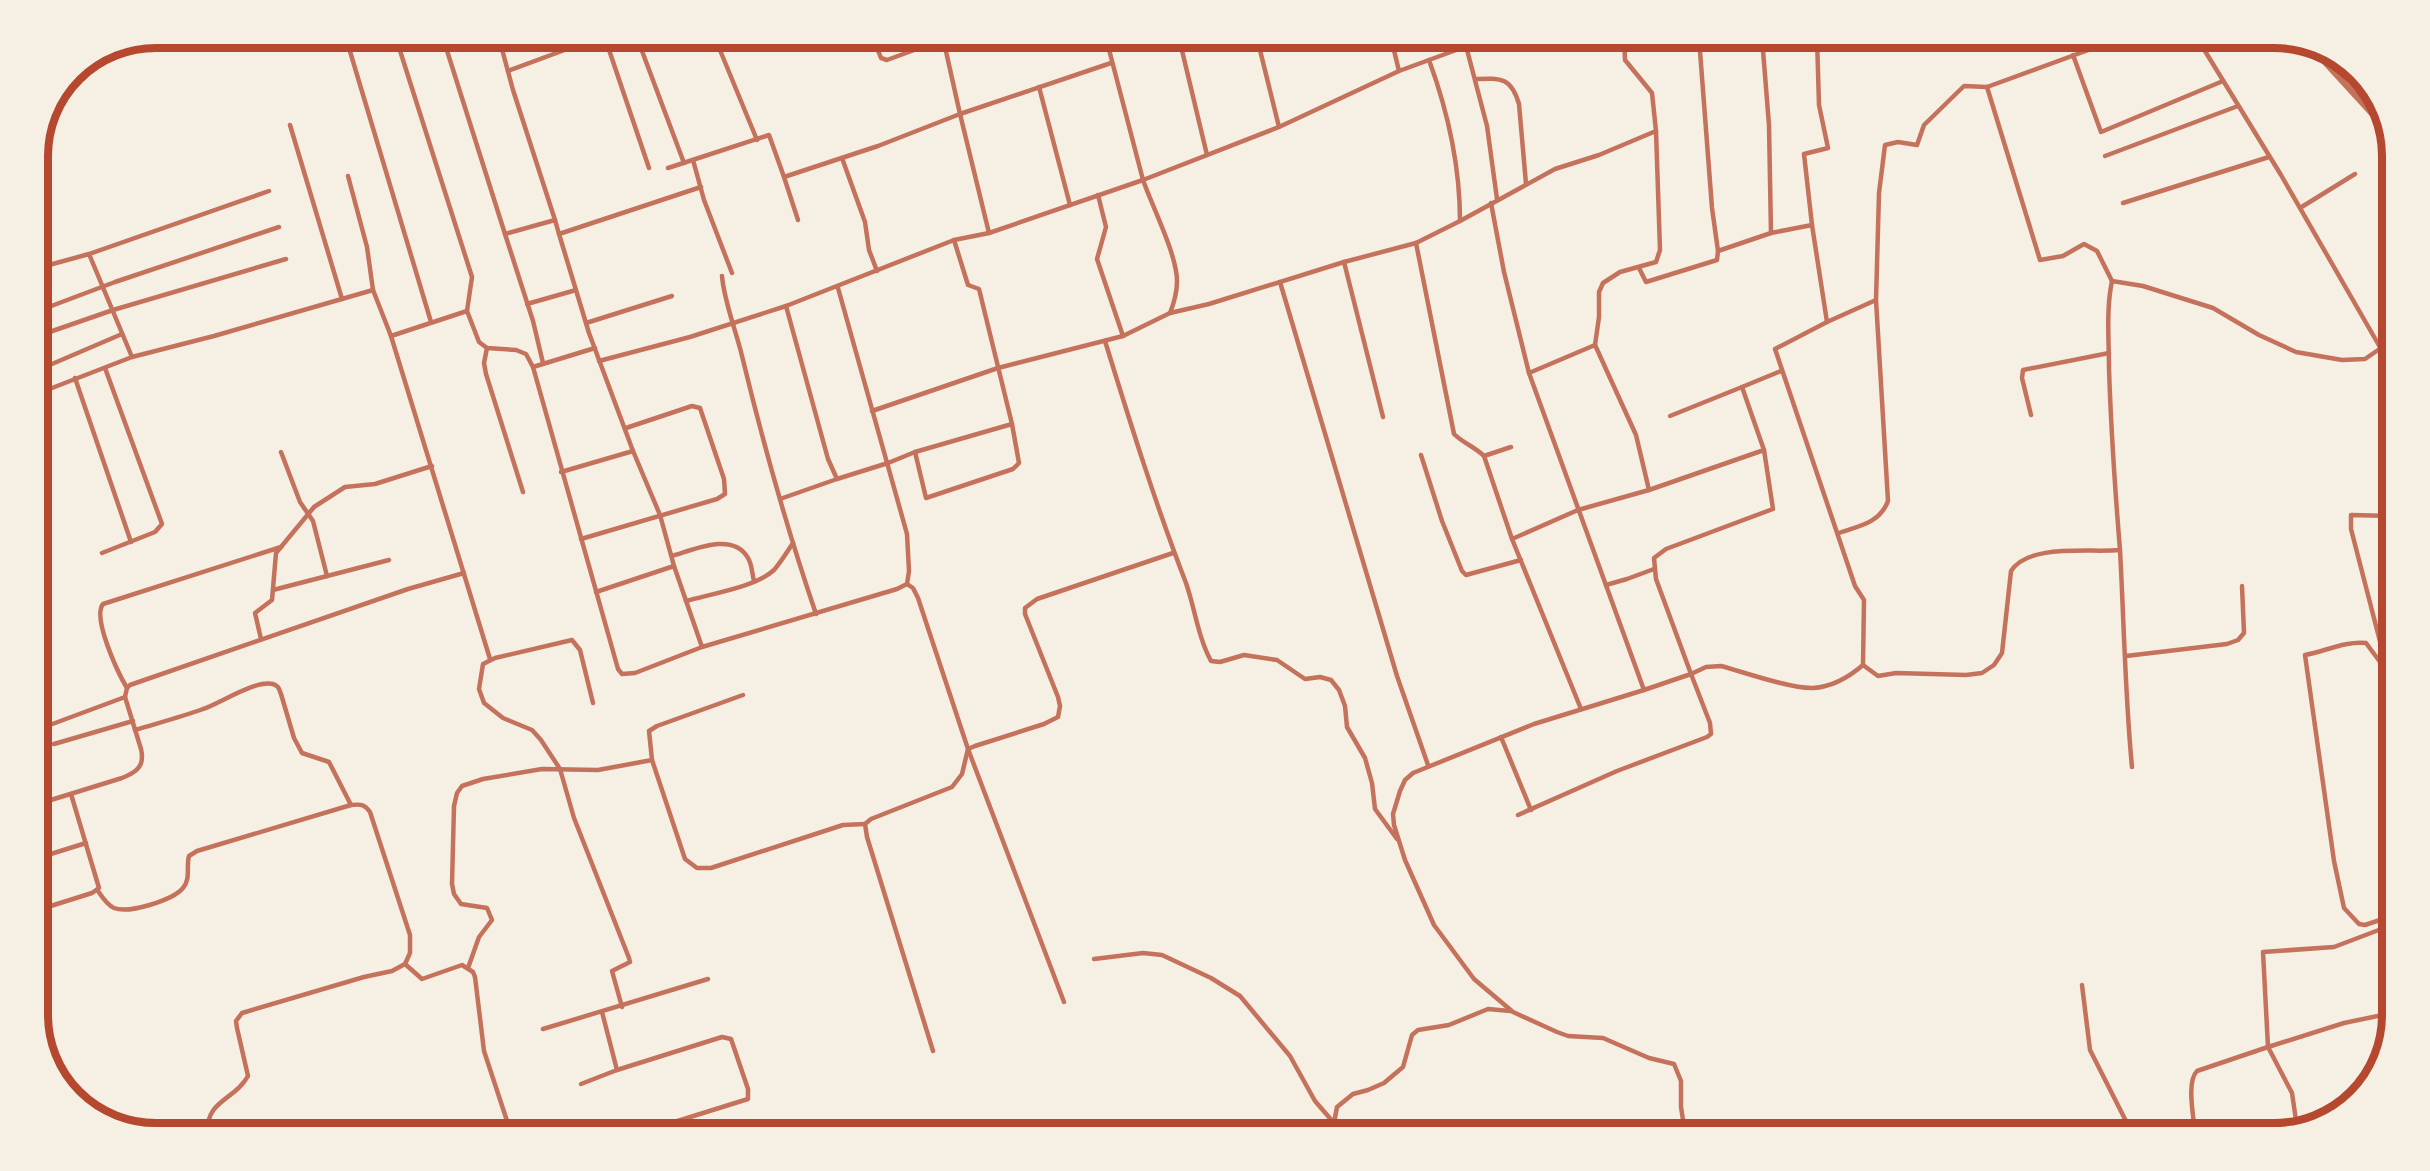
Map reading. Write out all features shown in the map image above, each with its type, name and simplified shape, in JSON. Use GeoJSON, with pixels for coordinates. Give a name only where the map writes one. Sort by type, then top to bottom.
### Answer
{"type":"FeatureCollection","features":[{"type":"Feature","properties":{"kind":"street"},"geometry":{"type":"LineString","coordinates":[[349,48],[431,322]]}},
{"type":"Feature","properties":{"kind":"street"},"geometry":{"type":"LineString","coordinates":[[399,48],[472,277],[467,311],[479,342],[487,348],[516,350],[526,354],[533,367],[615,660],[622,674],[635,673],[702,647],[816,614],[907,584]]}},
{"type":"Feature","properties":{"kind":"street"},"geometry":{"type":"LineString","coordinates":[[446,48],[527,304],[543,363]]}},
{"type":"Feature","properties":{"kind":"street"},"geometry":{"type":"LineString","coordinates":[[502,48],[586,323],[633,452],[660,515],[674,566],[702,647]]}},
{"type":"Feature","properties":{"kind":"street"},"geometry":{"type":"LineString","coordinates":[[508,71],[570,48]]}},
{"type":"Feature","properties":{"kind":"street"},"geometry":{"type":"LineString","coordinates":[[608,48],[649,168]]}},
{"type":"Feature","properties":{"kind":"street"},"geometry":{"type":"LineString","coordinates":[[641,48],[684,163]]}},
{"type":"Feature","properties":{"kind":"street"},"geometry":{"type":"LineString","coordinates":[[719,48],[757,140]]}},
{"type":"Feature","properties":{"kind":"street"},"geometry":{"type":"LineString","coordinates":[[877,48],[881,58],[887,60],[919,48]]}},
{"type":"Feature","properties":{"kind":"street"},"geometry":{"type":"LineString","coordinates":[[947,48],[960,114],[989,233]]}},
{"type":"Feature","properties":{"kind":"street"},"geometry":{"type":"LineString","coordinates":[[1108,48],[1143,180],[1178,279],[1170,313]]}},
{"type":"Feature","properties":{"kind":"street"},"geometry":{"type":"LineString","coordinates":[[1181,48],[1207,154]]}},
{"type":"Feature","properties":{"kind":"street"},"geometry":{"type":"LineString","coordinates":[[1259,48],[1279,127]]}},
{"type":"Feature","properties":{"kind":"street"},"geometry":{"type":"LineString","coordinates":[[1393,48],[1399,71]]}},
{"type":"Feature","properties":{"kind":"street"},"geometry":{"type":"LineString","coordinates":[[599,361],[690,337],[786,306],[838,288],[860,276],[877,272],[954,240],[989,233],[1143,180],[1279,127],[1399,71],[1461,48]]}},
{"type":"Feature","properties":{"kind":"street"},"geometry":{"type":"LineString","coordinates":[[1467,48],[1487,126],[1497,199]]}},
{"type":"Feature","properties":{"kind":"street"},"geometry":{"type":"LineString","coordinates":[[1624,48],[1625,60],[1652,93],[1656,131],[1660,250],[1656,262],[1620,272],[1603,283],[1599,292],[1599,316],[1595,345],[1636,435],[1649,490]]}},
{"type":"Feature","properties":{"kind":"street"},"geometry":{"type":"LineString","coordinates":[[1639,268],[1646,282],[1717,260],[1719,251],[1712,208],[1700,48]]}},
{"type":"Feature","properties":{"kind":"street"},"geometry":{"type":"LineString","coordinates":[[1763,48],[1770,125],[1771,233]]}},
{"type":"Feature","properties":{"kind":"street"},"geometry":{"type":"LineString","coordinates":[[1817,48],[1819,105],[1828,148],[1803,154],[1827,322]]}},
{"type":"Feature","properties":{"kind":"street"},"geometry":{"type":"LineString","coordinates":[[1839,533],[1877,519],[1884,511],[1888,501],[1876,300],[1879,192],[1885,145],[1898,142],[1917,146],[1924,126],[1964,86],[1987,87],[2093,48]]}},
{"type":"Feature","properties":{"kind":"street"},"geometry":{"type":"LineString","coordinates":[[2112,281],[2143,286],[2213,308],[2259,335],[2296,352],[2342,360],[2365,360],[2381,348],[2203,48]]}},
{"type":"Feature","properties":{"kind":"street"},"geometry":{"type":"LineString","coordinates":[[2073,55],[2101,132],[2223,81]]}},
{"type":"Feature","properties":{"kind":"street"},"geometry":{"type":"LineString","coordinates":[[2322,59],[2374,116]]}},
{"type":"Feature","properties":{"kind":"street"},"geometry":{"type":"LineString","coordinates":[[1429,60],[1455,151],[1460,193],[1460,221]]}},
{"type":"Feature","properties":{"kind":"street"},"geometry":{"type":"LineString","coordinates":[[784,177],[1111,63]]}},
{"type":"Feature","properties":{"kind":"street"},"geometry":{"type":"LineString","coordinates":[[1476,79],[1498,78],[1511,84],[1515,92],[1519,104],[1526,184]]}},
{"type":"Feature","properties":{"kind":"street"},"geometry":{"type":"LineString","coordinates":[[1039,87],[1070,205]]}},
{"type":"Feature","properties":{"kind":"street"},"geometry":{"type":"LineString","coordinates":[[1987,87],[2040,260],[2063,256],[2084,244],[2097,251],[2112,281],[2109,294],[2111,443],[2126,656],[2126,709],[2132,767]]}},
{"type":"Feature","properties":{"kind":"street"},"geometry":{"type":"LineString","coordinates":[[2105,156],[2238,106]]}},
{"type":"Feature","properties":{"kind":"street"},"geometry":{"type":"LineString","coordinates":[[290,124],[342,299]]}},
{"type":"Feature","properties":{"kind":"street"},"geometry":{"type":"LineString","coordinates":[[872,411],[998,368],[1123,336],[1170,313],[1209,304],[1344,262],[1416,243],[1555,169],[1656,131]]}},
{"type":"Feature","properties":{"kind":"street"},"geometry":{"type":"LineString","coordinates":[[668,168],[769,135],[798,220]]}},
{"type":"Feature","properties":{"kind":"street"},"geometry":{"type":"LineString","coordinates":[[2123,203],[2269,157]]}},
{"type":"Feature","properties":{"kind":"street"},"geometry":{"type":"LineString","coordinates":[[842,158],[865,222],[869,250],[877,272]]}},
{"type":"Feature","properties":{"kind":"street"},"geometry":{"type":"LineString","coordinates":[[693,160],[732,273]]}},
{"type":"Feature","properties":{"kind":"street"},"geometry":{"type":"LineString","coordinates":[[2300,208],[2355,174]]}},
{"type":"Feature","properties":{"kind":"street"},"geometry":{"type":"LineString","coordinates":[[348,176],[367,247],[372,290],[391,336],[490,659]]}},
{"type":"Feature","properties":{"kind":"street"},"geometry":{"type":"LineString","coordinates":[[559,234],[701,187]]}},
{"type":"Feature","properties":{"kind":"street"},"geometry":{"type":"LineString","coordinates":[[48,265],[89,254],[269,191]]}},
{"type":"Feature","properties":{"kind":"street"},"geometry":{"type":"LineString","coordinates":[[1098,195],[1106,227],[1097,259],[1123,336]]}},
{"type":"Feature","properties":{"kind":"street"},"geometry":{"type":"LineString","coordinates":[[1491,202],[1507,284],[1529,373],[1644,690]]}},
{"type":"Feature","properties":{"kind":"street"},"geometry":{"type":"LineString","coordinates":[[505,234],[555,220]]}},
{"type":"Feature","properties":{"kind":"street"},"geometry":{"type":"LineString","coordinates":[[1719,251],[1771,233],[1812,225]]}},
{"type":"Feature","properties":{"kind":"street"},"geometry":{"type":"LineString","coordinates":[[48,307],[279,227]]}},
{"type":"Feature","properties":{"kind":"street"},"geometry":{"type":"LineString","coordinates":[[915,452],[926,498],[1013,469],[1019,463],[1012,424],[979,289],[969,285],[954,240]]}},
{"type":"Feature","properties":{"kind":"street"},"geometry":{"type":"LineString","coordinates":[[1416,243],[1454,434],[1484,456],[1512,539],[1581,710]]}},
{"type":"Feature","properties":{"kind":"street"},"geometry":{"type":"LineString","coordinates":[[89,254],[132,357]]}},
{"type":"Feature","properties":{"kind":"street"},"geometry":{"type":"LineString","coordinates":[[48,333],[114,310],[286,258]]}},
{"type":"Feature","properties":{"kind":"street"},"geometry":{"type":"LineString","coordinates":[[1344,262],[1383,417]]}},
{"type":"Feature","properties":{"kind":"street"},"geometry":{"type":"LineString","coordinates":[[722,276],[723,289],[734,321],[758,423],[816,614]]}},
{"type":"Feature","properties":{"kind":"street"},"geometry":{"type":"LineString","coordinates":[[1280,282],[1397,676],[1428,765]]}},
{"type":"Feature","properties":{"kind":"street"},"geometry":{"type":"LineString","coordinates":[[838,288],[907,534],[909,571],[907,584]]}},
{"type":"Feature","properties":{"kind":"street"},"geometry":{"type":"LineString","coordinates":[[52,388],[132,357],[214,336],[372,290]]}},
{"type":"Feature","properties":{"kind":"street"},"geometry":{"type":"LineString","coordinates":[[527,304],[576,290]]}},
{"type":"Feature","properties":{"kind":"street"},"geometry":{"type":"LineString","coordinates":[[586,323],[672,296]]}},
{"type":"Feature","properties":{"kind":"street"},"geometry":{"type":"LineString","coordinates":[[1683,1123],[1681,1080],[1674,1064],[1649,1058],[1603,1038],[1568,1036],[1513,1012],[1474,979],[1440,934],[1405,860],[1393,820],[1400,791],[1409,776],[1428,765],[1501,737],[1706,667],[1721,666],[1801,687],[1814,688],[1851,676],[1863,665],[1864,600],[1855,586],[1839,533],[1826,502],[1775,350],[1827,322],[1876,300]]}},
{"type":"Feature","properties":{"kind":"street"},"geometry":{"type":"LineString","coordinates":[[786,306],[828,459],[837,479]]}},
{"type":"Feature","properties":{"kind":"street"},"geometry":{"type":"LineString","coordinates":[[391,336],[467,311]]}},
{"type":"Feature","properties":{"kind":"street"},"geometry":{"type":"LineString","coordinates":[[48,366],[122,334]]}},
{"type":"Feature","properties":{"kind":"street"},"geometry":{"type":"LineString","coordinates":[[1105,341],[1155,501],[1186,584],[1210,661],[1220,662],[1244,655],[1277,660],[1305,679],[1320,677],[1331,680],[1339,690],[1345,706],[1347,727],[1365,758],[1372,783],[1375,808],[1399,842]]}},
{"type":"Feature","properties":{"kind":"street"},"geometry":{"type":"LineString","coordinates":[[1529,373],[1595,345]]}},
{"type":"Feature","properties":{"kind":"street"},"geometry":{"type":"LineString","coordinates":[[487,348],[484,363],[486,374],[523,492]]}},
{"type":"Feature","properties":{"kind":"street"},"geometry":{"type":"LineString","coordinates":[[533,367],[595,348]]}},
{"type":"Feature","properties":{"kind":"street"},"geometry":{"type":"LineString","coordinates":[[2031,415],[2022,378],[2023,370],[2109,353]]}},
{"type":"Feature","properties":{"kind":"street"},"geometry":{"type":"LineString","coordinates":[[102,554],[155,532],[162,524],[105,369]]}},
{"type":"Feature","properties":{"kind":"street"},"geometry":{"type":"LineString","coordinates":[[1670,416],[1781,371]]}},
{"type":"Feature","properties":{"kind":"street"},"geometry":{"type":"LineString","coordinates":[[75,378],[131,542]]}},
{"type":"Feature","properties":{"kind":"street"},"geometry":{"type":"LineString","coordinates":[[1518,815],[1617,771],[1711,734],[1710,723],[1654,569],[1654,558],[1666,549],[1773,509],[1764,450],[1742,387]]}},
{"type":"Feature","properties":{"kind":"street"},"geometry":{"type":"LineString","coordinates":[[581,539],[717,499],[726,494],[724,479],[700,408],[692,406],[626,428]]}},
{"type":"Feature","properties":{"kind":"street"},"geometry":{"type":"LineString","coordinates":[[780,499],[915,452],[1012,424]]}},
{"type":"Feature","properties":{"kind":"street"},"geometry":{"type":"LineString","coordinates":[[1484,456],[1511,447]]}},
{"type":"Feature","properties":{"kind":"street"},"geometry":{"type":"LineString","coordinates":[[1512,539],[1578,510],[1649,490],[1764,450]]}},
{"type":"Feature","properties":{"kind":"street"},"geometry":{"type":"LineString","coordinates":[[281,452],[300,502],[315,528],[327,576]]}},
{"type":"Feature","properties":{"kind":"street"},"geometry":{"type":"LineString","coordinates":[[561,472],[633,452]]}},
{"type":"Feature","properties":{"kind":"street"},"geometry":{"type":"LineString","coordinates":[[1421,455],[1442,521],[1462,571],[1466,574],[1521,560]]}},
{"type":"Feature","properties":{"kind":"street"},"geometry":{"type":"LineString","coordinates":[[261,639],[255,613],[270,603],[275,559],[280,547],[308,513],[323,500],[345,487],[375,484],[432,466]]}},
{"type":"Feature","properties":{"kind":"street"},"geometry":{"type":"LineString","coordinates":[[2382,516],[2351,515],[2351,529],[2382,647]]}},
{"type":"Feature","properties":{"kind":"street"},"geometry":{"type":"LineString","coordinates":[[686,601],[754,581],[773,570],[793,543]]}},
{"type":"Feature","properties":{"kind":"street"},"geometry":{"type":"LineString","coordinates":[[672,556],[717,544],[726,544],[741,550],[747,556],[754,581]]}},
{"type":"Feature","properties":{"kind":"street"},"geometry":{"type":"LineString","coordinates":[[48,801],[122,778],[137,771],[141,766],[143,757],[125,698],[127,688],[114,663],[100,613],[103,604],[280,547]]}},
{"type":"Feature","properties":{"kind":"street"},"geometry":{"type":"LineString","coordinates":[[1863,665],[1878,676],[1896,673],[1966,675],[1982,673],[1994,665],[2002,653],[2011,571],[2017,561],[2030,555],[2056,552],[2120,550]]}},
{"type":"Feature","properties":{"kind":"street"},"geometry":{"type":"LineString","coordinates":[[968,749],[1044,724],[1058,717],[1060,706],[1058,697],[1025,614],[1025,608],[1029,603],[1173,553]]}},
{"type":"Feature","properties":{"kind":"street"},"geometry":{"type":"LineString","coordinates":[[273,590],[389,560]]}},
{"type":"Feature","properties":{"kind":"street"},"geometry":{"type":"LineString","coordinates":[[596,592],[674,566]]}},
{"type":"Feature","properties":{"kind":"street"},"geometry":{"type":"LineString","coordinates":[[1606,585],[1654,569]]}},
{"type":"Feature","properties":{"kind":"street"},"geometry":{"type":"LineString","coordinates":[[127,688],[137,682],[261,639],[408,589],[464,573]]}},
{"type":"Feature","properties":{"kind":"street"},"geometry":{"type":"LineString","coordinates":[[907,584],[913,588],[918,598],[968,749],[1064,1002]]}},
{"type":"Feature","properties":{"kind":"street"},"geometry":{"type":"LineString","coordinates":[[2126,656],[2227,644],[2238,640],[2244,633],[2242,586]]}},
{"type":"Feature","properties":{"kind":"street"},"geometry":{"type":"LineString","coordinates":[[593,703],[580,650],[572,640],[490,659],[483,664],[479,689],[484,703],[503,718],[532,730],[542,740],[560,769],[574,818],[629,958],[630,962],[612,971],[622,1007]]}},
{"type":"Feature","properties":{"kind":"street"},"geometry":{"type":"LineString","coordinates":[[2382,665],[2366,643],[2344,644],[2305,655],[2332,850],[2344,908],[2359,924],[2365,925],[2382,919]]}},
{"type":"Feature","properties":{"kind":"street"},"geometry":{"type":"LineString","coordinates":[[135,730],[203,709],[261,686],[274,684],[281,694],[299,749],[306,756],[329,762],[351,805]]}},
{"type":"Feature","properties":{"kind":"street"},"geometry":{"type":"LineString","coordinates":[[743,695],[652,728],[648,734],[652,760],[680,848],[685,859],[697,868],[721,865],[843,825],[865,824],[871,819],[952,787],[962,774],[968,749]]}},
{"type":"Feature","properties":{"kind":"street"},"geometry":{"type":"LineString","coordinates":[[48,726],[125,698]]}},
{"type":"Feature","properties":{"kind":"street"},"geometry":{"type":"LineString","coordinates":[[54,744],[133,721]]}},
{"type":"Feature","properties":{"kind":"street"},"geometry":{"type":"LineString","coordinates":[[1501,737],[1531,810]]}},
{"type":"Feature","properties":{"kind":"street"},"geometry":{"type":"LineString","coordinates":[[468,968],[479,937],[492,920],[487,908],[461,904],[454,894],[451,862],[457,793],[462,786],[483,779],[542,769],[598,770],[652,760]]}},
{"type":"Feature","properties":{"kind":"street"},"geometry":{"type":"LineString","coordinates":[[71,794],[99,884],[98,891],[116,909],[142,907],[159,902],[183,888],[186,883],[188,860],[192,853],[351,805],[365,806],[370,812],[410,935],[410,953],[405,964],[392,971],[364,976],[242,1013],[236,1021],[248,1076],[241,1087],[212,1111],[208,1123]]}},
{"type":"Feature","properties":{"kind":"street"},"geometry":{"type":"LineString","coordinates":[[865,824],[867,837],[933,1051]]}},
{"type":"Feature","properties":{"kind":"street"},"geometry":{"type":"LineString","coordinates":[[48,855],[86,843]]}},
{"type":"Feature","properties":{"kind":"street"},"geometry":{"type":"LineString","coordinates":[[48,907],[98,891]]}},
{"type":"Feature","properties":{"kind":"street"},"geometry":{"type":"LineString","coordinates":[[2296,1120],[2292,1093],[2268,1047],[2263,952],[2334,947],[2382,929]]}},
{"type":"Feature","properties":{"kind":"street"},"geometry":{"type":"LineString","coordinates":[[1094,959],[1143,953],[1162,955],[1211,978],[1240,996],[1290,1056],[1315,1101],[1334,1122]]}},
{"type":"Feature","properties":{"kind":"street"},"geometry":{"type":"LineString","coordinates":[[405,964],[422,979],[457,966],[468,968],[475,977],[484,1051],[507,1123]]}},
{"type":"Feature","properties":{"kind":"street"},"geometry":{"type":"LineString","coordinates":[[543,1029],[622,1007],[708,979]]}},
{"type":"Feature","properties":{"kind":"street"},"geometry":{"type":"LineString","coordinates":[[2082,986],[2090,1050],[2126,1123]]}},
{"type":"Feature","properties":{"kind":"street"},"geometry":{"type":"LineString","coordinates":[[1334,1122],[1337,1107],[1345,1100],[1353,1094],[1384,1083],[1403,1067],[1412,1035],[1418,1030],[1449,1025],[1488,1009],[1513,1012]]}},
{"type":"Feature","properties":{"kind":"street"},"geometry":{"type":"LineString","coordinates":[[602,1012],[617,1070]]}},
{"type":"Feature","properties":{"kind":"street"},"geometry":{"type":"LineString","coordinates":[[2194,1123],[2191,1086],[2193,1075],[2197,1071],[2344,1023],[2382,1015]]}},
{"type":"Feature","properties":{"kind":"street"},"geometry":{"type":"LineString","coordinates":[[581,1084],[617,1070],[729,1037],[733,1042],[748,1089],[748,1100],[674,1123]]}}]}
